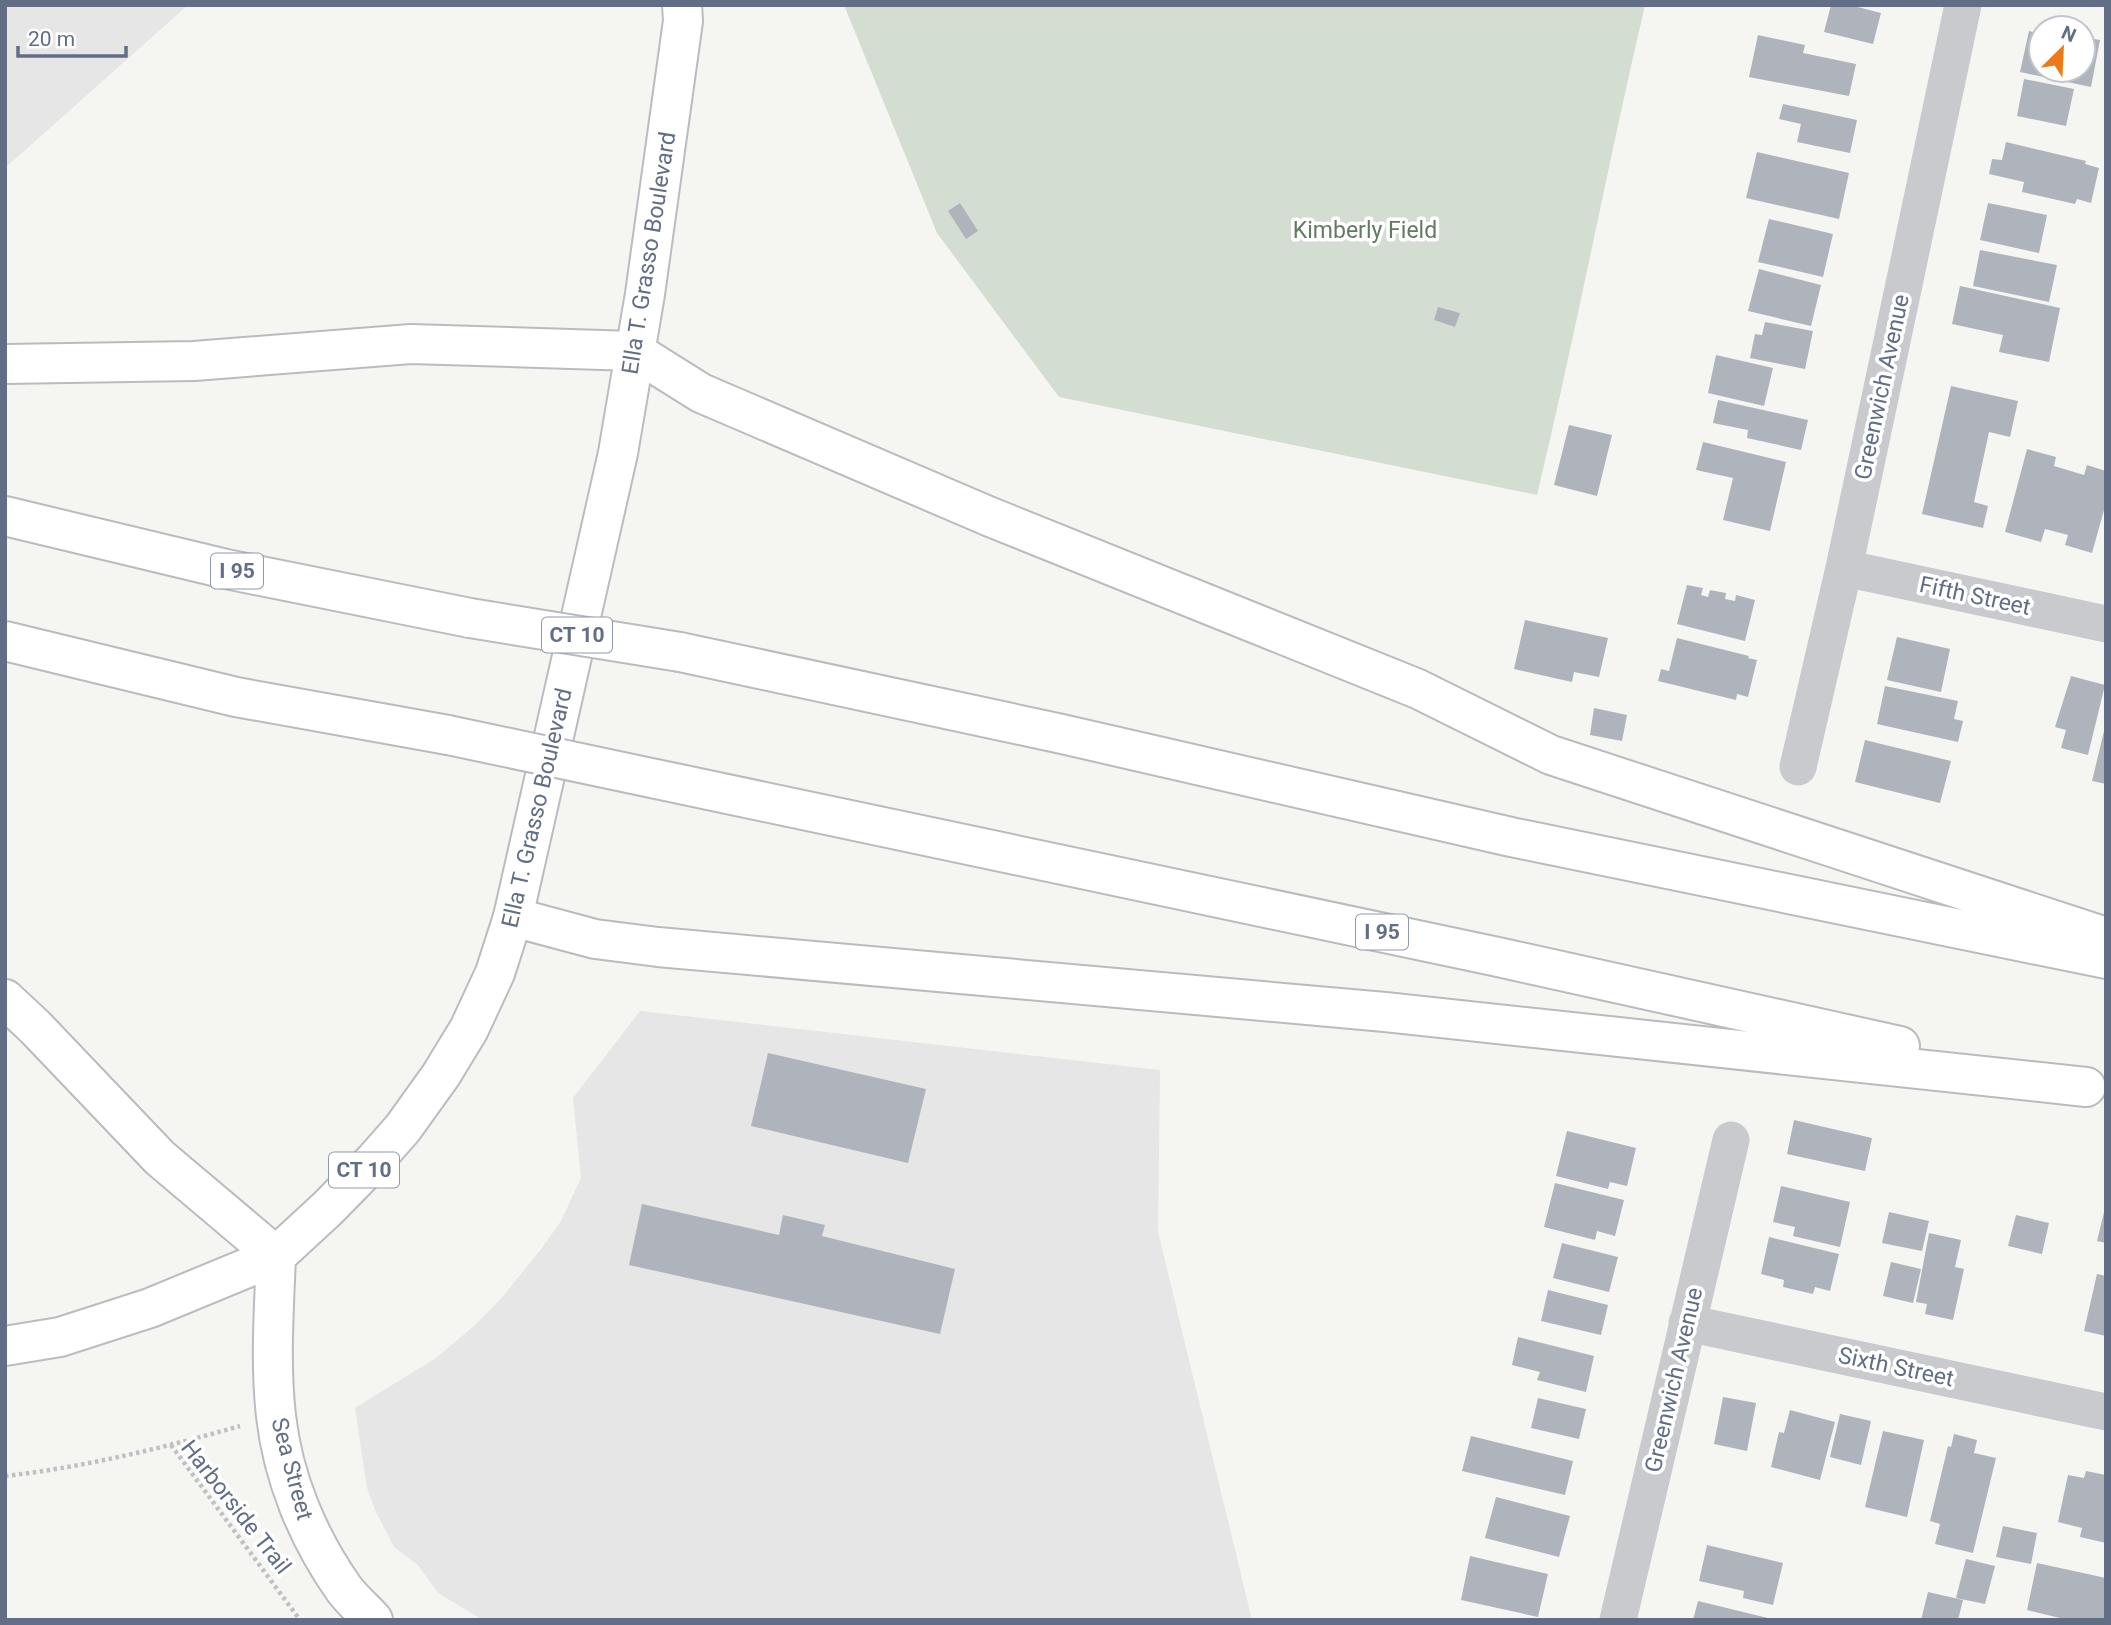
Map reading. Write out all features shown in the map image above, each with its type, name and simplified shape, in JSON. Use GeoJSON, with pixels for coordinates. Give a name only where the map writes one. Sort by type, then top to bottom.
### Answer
{"type":"FeatureCollection","features":[{"type":"Feature","properties":{"kind":"main road","name":"Ella T. Grasso Boulevard"},"geometry":{"type":"LineString","coordinates":[[5,1346],[60,1337],[150,1308],[275,1256],[328,1208],[403,1128],[441,1075],[469,1029],[495,974],[513,917],[618,453],[645,294],[683,21],[682,5]]}},
{"type":"Feature","properties":{"kind":"main road"},"geometry":{"type":"LineString","coordinates":[[5,364],[194,361],[411,344],[634,351],[701,393],[988,516],[1418,689],[1551,755],[2106,937]]}},
{"type":"Feature","properties":{"kind":"main road","name":"I 95"},"geometry":{"type":"LineString","coordinates":[[5,516],[226,569],[470,618],[680,652],[1062,734],[1511,837],[2106,959]]}},
{"type":"Feature","properties":{"kind":"main road","name":"I 95"},"geometry":{"type":"LineString","coordinates":[[5,641],[236,696],[448,735],[1498,957],[2096,1089]]}},
{"type":"Feature","properties":{"kind":"main road"},"geometry":{"type":"LineString","coordinates":[[513,917],[595,939],[658,947],[1385,1012],[2096,1089]]}},
{"type":"Feature","properties":{"kind":"main road"},"geometry":{"type":"LineString","coordinates":[[5,999],[160,1158],[275,1256]]}},
{"type":"Feature","properties":{"kind":"main road","name":"Sea Street"},"geometry":{"type":"LineString","coordinates":[[275,1256],[273,1349],[276,1416],[282,1449],[296,1500],[313,1540],[345,1590],[373,1620]]}},
{"type":"Feature","properties":{"kind":"street","name":"Greenwich Avenue"},"geometry":{"type":"LineString","coordinates":[[1798,767],[1844,568],[1963,5]]}},
{"type":"Feature","properties":{"kind":"street","name":"Fifth Street"},"geometry":{"type":"LineString","coordinates":[[1844,568],[2106,624]]}},
{"type":"Feature","properties":{"kind":"street","name":"Greenwich Avenue"},"geometry":{"type":"LineString","coordinates":[[1618,1620],[1731,1140]]}},
{"type":"Feature","properties":{"kind":"street","name":"Sixth Street"},"geometry":{"type":"LineString","coordinates":[[1687,1323],[2106,1412]]}},
{"type":"Feature","properties":{"kind":"path"},"geometry":{"type":"LineString","coordinates":[[170,1446],[220,1431]]}},
{"type":"Feature","properties":{"kind":"path","name":"Harborside Trail"},"geometry":{"type":"LineString","coordinates":[[5,1476],[50,1471],[170,1446],[300,1620]]}},
{"type":"Feature","properties":{"kind":"shaded area"},"geometry":{"type":"Polygon","coordinates":[[[5,5],[188,5],[5,168],[5,5]]]}},
{"type":"Feature","properties":{"kind":"shaded area"},"geometry":{"type":"Polygon","coordinates":[[[640,1011],[1160,1070],[1158,1232],[1252,1620],[483,1620],[438,1593],[418,1565],[394,1547],[376,1512],[367,1488],[355,1408],[436,1358],[474,1326],[499,1301],[542,1248],[561,1221],[581,1178],[573,1098],[640,1011]]]}},
{"type":"Feature","properties":{"kind":"green space","name":"Kimberly Field"},"geometry":{"type":"Polygon","coordinates":[[[844,5],[1645,5],[1537,495],[1059,397],[937,233],[844,5]]]}},
{"type":"Feature","properties":{"kind":"building"},"geometry":{"type":"Polygon","coordinates":[[[1831,5],[1850,5],[1881,13],[1873,44],[1824,32],[1831,5]]]}},
{"type":"Feature","properties":{"kind":"building"},"geometry":{"type":"Polygon","coordinates":[[[1758,35],[1805,45],[1803,53],[1856,64],[1849,96],[1749,77],[1758,35]]]}},
{"type":"Feature","properties":{"kind":"building"},"geometry":{"type":"Polygon","coordinates":[[[2027,40],[2027,73],[2020,72],[2027,40]]]}},
{"type":"Feature","properties":{"kind":"building"},"geometry":{"type":"Polygon","coordinates":[[[2024,79],[2027,80],[2027,84],[2049,84],[2074,89],[2066,126],[2017,116],[2024,79]]]}},
{"type":"Feature","properties":{"kind":"building"},"geometry":{"type":"Polygon","coordinates":[[[1783,104],[1857,120],[1850,153],[1797,142],[1801,124],[1779,119],[1783,104]]]}},
{"type":"Feature","properties":{"kind":"building"},"geometry":{"type":"Polygon","coordinates":[[[2006,142],[2086,161],[2085,164],[2099,168],[2091,203],[2077,199],[2075,204],[2022,192],[2024,182],[1989,174],[1992,159],[2002,160],[2006,142]]]}},
{"type":"Feature","properties":{"kind":"building"},"geometry":{"type":"Polygon","coordinates":[[[1757,152],[1849,173],[1839,219],[1746,198],[1757,152]]]}},
{"type":"Feature","properties":{"kind":"building"},"geometry":{"type":"Polygon","coordinates":[[[960,203],[978,231],[966,239],[948,211],[960,203]]]}},
{"type":"Feature","properties":{"kind":"building"},"geometry":{"type":"Polygon","coordinates":[[[1988,203],[2047,215],[2039,253],[1980,240],[1988,203]]]}},
{"type":"Feature","properties":{"kind":"building"},"geometry":{"type":"Polygon","coordinates":[[[1769,219],[1833,234],[1823,277],[1758,262],[1769,219]]]}},
{"type":"Feature","properties":{"kind":"building"},"geometry":{"type":"Polygon","coordinates":[[[1980,250],[2057,265],[2049,302],[1973,286],[1980,250]]]}},
{"type":"Feature","properties":{"kind":"building"},"geometry":{"type":"Polygon","coordinates":[[[1759,269],[1821,285],[1811,326],[1748,311],[1759,269]]]}},
{"type":"Feature","properties":{"kind":"building"},"geometry":{"type":"Polygon","coordinates":[[[1960,286],[2060,308],[2049,362],[1999,352],[2003,335],[1952,324],[1960,286]]]}},
{"type":"Feature","properties":{"kind":"building"},"geometry":{"type":"Polygon","coordinates":[[[1438,307],[1460,313],[1455,327],[1434,320],[1438,307]]]}},
{"type":"Feature","properties":{"kind":"building"},"geometry":{"type":"Polygon","coordinates":[[[1765,322],[1813,331],[1805,369],[1750,358],[1755,334],[1762,335],[1765,322]]]}},
{"type":"Feature","properties":{"kind":"building"},"geometry":{"type":"Polygon","coordinates":[[[1716,355],[1773,368],[1764,406],[1708,393],[1716,355]]]}},
{"type":"Feature","properties":{"kind":"building"},"geometry":{"type":"Polygon","coordinates":[[[1951,386],[2018,401],[2010,437],[1989,432],[1974,502],[1988,506],[1983,528],[1922,514],[1951,386]]]}},
{"type":"Feature","properties":{"kind":"building"},"geometry":{"type":"Polygon","coordinates":[[[1718,400],[1808,420],[1801,450],[1747,438],[1748,430],[1713,423],[1718,400]]]}},
{"type":"Feature","properties":{"kind":"building"},"geometry":{"type":"Polygon","coordinates":[[[1569,425],[1612,435],[1597,496],[1554,485],[1569,425]]]}},
{"type":"Feature","properties":{"kind":"building"},"geometry":{"type":"Polygon","coordinates":[[[1703,442],[1786,462],[1770,531],[1723,520],[1733,478],[1696,470],[1703,442]]]}},
{"type":"Feature","properties":{"kind":"building"},"geometry":{"type":"Polygon","coordinates":[[[2027,449],[2056,457],[2054,466],[2084,475],[2087,465],[2106,471],[2106,503],[2092,553],[2065,545],[2068,535],[2045,529],[2041,542],[2005,532],[2027,449]]]}},
{"type":"Feature","properties":{"kind":"building"},"geometry":{"type":"Polygon","coordinates":[[[1687,585],[1703,588],[1701,595],[1708,597],[1710,590],[1726,593],[1725,599],[1735,601],[1736,595],[1755,600],[1745,641],[1677,624],[1687,585]]]}},
{"type":"Feature","properties":{"kind":"building"},"geometry":{"type":"Polygon","coordinates":[[[1525,620],[1608,638],[1599,677],[1574,672],[1572,682],[1514,669],[1525,620]]]}},
{"type":"Feature","properties":{"kind":"building"},"geometry":{"type":"Polygon","coordinates":[[[1897,637],[1950,649],[1941,692],[1887,680],[1897,637]]]}},
{"type":"Feature","properties":{"kind":"building"},"geometry":{"type":"Polygon","coordinates":[[[1677,638],[1757,660],[1748,697],[1737,694],[1736,700],[1658,681],[1661,669],[1669,671],[1677,638]]]}},
{"type":"Feature","properties":{"kind":"building"},"geometry":{"type":"Polygon","coordinates":[[[2071,676],[2105,685],[2088,755],[2061,748],[2066,730],[2055,727],[2071,676]]]}},
{"type":"Feature","properties":{"kind":"building"},"geometry":{"type":"Polygon","coordinates":[[[1885,686],[1958,701],[1954,719],[1963,721],[1958,742],[1877,724],[1885,686]]]}},
{"type":"Feature","properties":{"kind":"building"},"geometry":{"type":"Polygon","coordinates":[[[1594,708],[1627,715],[1622,741],[1590,735],[1594,708]]]}},
{"type":"Feature","properties":{"kind":"building"},"geometry":{"type":"Polygon","coordinates":[[[2106,727],[2106,784],[2092,781],[2106,727]]]}},
{"type":"Feature","properties":{"kind":"building"},"geometry":{"type":"Polygon","coordinates":[[[1865,740],[1951,761],[1940,803],[1855,782],[1865,740]]]}},
{"type":"Feature","properties":{"kind":"building"},"geometry":{"type":"Polygon","coordinates":[[[768,1053],[926,1089],[908,1163],[751,1126],[768,1053]]]}},
{"type":"Feature","properties":{"kind":"building"},"geometry":{"type":"Polygon","coordinates":[[[1794,1120],[1872,1138],[1865,1171],[1787,1154],[1794,1120]]]}},
{"type":"Feature","properties":{"kind":"building"},"geometry":{"type":"Polygon","coordinates":[[[1567,1131],[1636,1148],[1627,1186],[1610,1182],[1608,1189],[1556,1176],[1567,1131]]]}},
{"type":"Feature","properties":{"kind":"building"},"geometry":{"type":"Polygon","coordinates":[[[1555,1183],[1624,1200],[1615,1236],[1597,1231],[1595,1240],[1544,1227],[1555,1183]]]}},
{"type":"Feature","properties":{"kind":"building"},"geometry":{"type":"Polygon","coordinates":[[[1781,1186],[1850,1202],[1840,1247],[1793,1236],[1795,1227],[1773,1222],[1781,1186]]]}},
{"type":"Feature","properties":{"kind":"building"},"geometry":{"type":"Polygon","coordinates":[[[642,1204],[779,1235],[783,1215],[825,1225],[822,1236],[955,1269],[940,1334],[629,1265],[642,1204]]]}},
{"type":"Feature","properties":{"kind":"building"},"geometry":{"type":"Polygon","coordinates":[[[2106,1208],[2106,1243],[2097,1241],[2106,1208]]]}},
{"type":"Feature","properties":{"kind":"building"},"geometry":{"type":"Polygon","coordinates":[[[1889,1212],[1929,1221],[1922,1251],[1882,1243],[1889,1212]]]}},
{"type":"Feature","properties":{"kind":"building"},"geometry":{"type":"Polygon","coordinates":[[[2016,1215],[2049,1223],[2042,1254],[2008,1246],[2016,1215]]]}},
{"type":"Feature","properties":{"kind":"building"},"geometry":{"type":"Polygon","coordinates":[[[1929,1233],[1961,1240],[1955,1267],[1964,1269],[1953,1320],[1925,1314],[1927,1304],[1916,1302],[1929,1233]]]}},
{"type":"Feature","properties":{"kind":"building"},"geometry":{"type":"Polygon","coordinates":[[[1769,1237],[1839,1254],[1830,1291],[1815,1287],[1813,1294],[1783,1287],[1784,1280],[1761,1274],[1769,1237]]]}},
{"type":"Feature","properties":{"kind":"building"},"geometry":{"type":"Polygon","coordinates":[[[1562,1243],[1618,1257],[1609,1292],[1553,1278],[1562,1243]]]}},
{"type":"Feature","properties":{"kind":"building"},"geometry":{"type":"Polygon","coordinates":[[[1891,1262],[1921,1269],[1913,1303],[1883,1296],[1891,1262]]]}},
{"type":"Feature","properties":{"kind":"building"},"geometry":{"type":"Polygon","coordinates":[[[2097,1274],[2106,1276],[2106,1336],[2084,1331],[2097,1274]]]}},
{"type":"Feature","properties":{"kind":"building"},"geometry":{"type":"Polygon","coordinates":[[[1548,1290],[1608,1305],[1601,1335],[1541,1321],[1548,1290]]]}},
{"type":"Feature","properties":{"kind":"building"},"geometry":{"type":"Polygon","coordinates":[[[1518,1337],[1594,1356],[1586,1392],[1537,1380],[1540,1372],[1512,1365],[1518,1337]]]}},
{"type":"Feature","properties":{"kind":"building"},"geometry":{"type":"Polygon","coordinates":[[[1723,1397],[1756,1403],[1747,1451],[1714,1444],[1723,1397]]]}},
{"type":"Feature","properties":{"kind":"building"},"geometry":{"type":"Polygon","coordinates":[[[1538,1398],[1586,1409],[1579,1439],[1531,1428],[1538,1398]]]}},
{"type":"Feature","properties":{"kind":"building"},"geometry":{"type":"Polygon","coordinates":[[[1790,1410],[1835,1422],[1820,1480],[1771,1467],[1779,1432],[1784,1433],[1790,1410]]]}},
{"type":"Feature","properties":{"kind":"building"},"geometry":{"type":"Polygon","coordinates":[[[1840,1414],[1871,1421],[1861,1465],[1830,1457],[1840,1414]]]}},
{"type":"Feature","properties":{"kind":"building"},"geometry":{"type":"Polygon","coordinates":[[[1883,1431],[1924,1440],[1907,1517],[1865,1507],[1883,1431]]]}},
{"type":"Feature","properties":{"kind":"building"},"geometry":{"type":"Polygon","coordinates":[[[1954,1434],[1977,1440],[1974,1453],[1996,1458],[1973,1553],[1935,1544],[1940,1524],[1930,1521],[1948,1446],[1951,1447],[1954,1434]]]}},
{"type":"Feature","properties":{"kind":"building"},"geometry":{"type":"Polygon","coordinates":[[[1471,1436],[1573,1461],[1565,1495],[1462,1471],[1471,1436]]]}},
{"type":"Feature","properties":{"kind":"building"},"geometry":{"type":"Polygon","coordinates":[[[2086,1471],[2106,1475],[2106,1543],[2080,1537],[2082,1528],[2058,1522],[2068,1475],[2084,1478],[2086,1471]]]}},
{"type":"Feature","properties":{"kind":"building"},"geometry":{"type":"Polygon","coordinates":[[[1496,1497],[1570,1516],[1559,1557],[1485,1538],[1496,1497]]]}},
{"type":"Feature","properties":{"kind":"building"},"geometry":{"type":"Polygon","coordinates":[[[2003,1526],[2037,1533],[2031,1564],[1996,1557],[2003,1526]]]}},
{"type":"Feature","properties":{"kind":"building"},"geometry":{"type":"Polygon","coordinates":[[[1707,1545],[1783,1563],[1773,1605],[1743,1598],[1744,1591],[1699,1581],[1707,1545]]]}},
{"type":"Feature","properties":{"kind":"building"},"geometry":{"type":"Polygon","coordinates":[[[1470,1556],[1548,1574],[1538,1617],[1461,1600],[1470,1556]]]}},
{"type":"Feature","properties":{"kind":"building"},"geometry":{"type":"Polygon","coordinates":[[[1966,1559],[1995,1566],[1985,1604],[1956,1598],[1966,1559]]]}},
{"type":"Feature","properties":{"kind":"building"},"geometry":{"type":"Polygon","coordinates":[[[2037,1563],[2106,1578],[2106,1620],[2068,1620],[2027,1610],[2037,1563]]]}},
{"type":"Feature","properties":{"kind":"building"},"geometry":{"type":"Polygon","coordinates":[[[1928,1592],[1963,1600],[1958,1620],[1921,1620],[1928,1592]]]}},
{"type":"Feature","properties":{"kind":"building"},"geometry":{"type":"Polygon","coordinates":[[[1698,1601],[1772,1619],[1772,1620],[1693,1620],[1698,1601]]]}}]}
